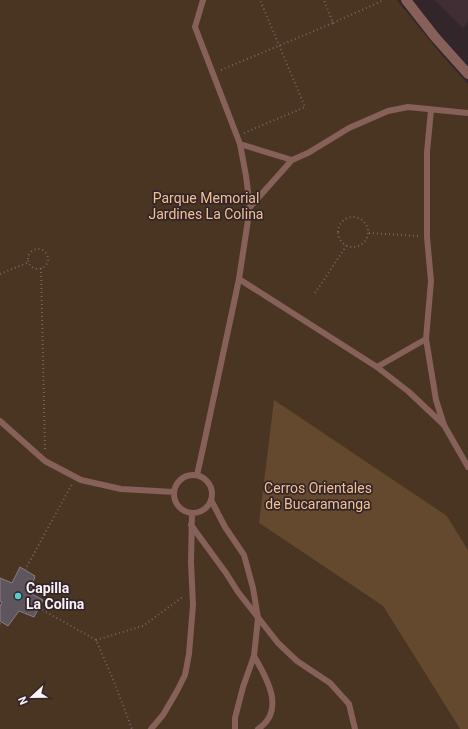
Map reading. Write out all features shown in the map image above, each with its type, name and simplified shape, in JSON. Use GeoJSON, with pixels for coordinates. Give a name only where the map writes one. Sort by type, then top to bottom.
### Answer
{"type":"FeatureCollection","features":[{"type":"Feature","properties":{"kind":"street"},"geometry":{"type":"LineString","coordinates":[[406,0],[435,37],[468,74]]}},
{"type":"Feature","properties":{"kind":"lane"},"geometry":{"type":"LineString","coordinates":[[196,475],[239,279],[250,208],[240,144],[195,27],[203,0]]}},
{"type":"Feature","properties":{"kind":"lane"},"geometry":{"type":"LineString","coordinates":[[250,208],[292,160],[308,153],[349,128],[388,111],[408,107],[468,113]]}},
{"type":"Feature","properties":{"kind":"lane"},"geometry":{"type":"LineString","coordinates":[[431,110],[428,152],[427,237],[431,281],[426,339],[436,400],[444,425],[468,467]]}},
{"type":"Feature","properties":{"kind":"lane"},"geometry":{"type":"LineString","coordinates":[[240,144],[292,160]]}},
{"type":"Feature","properties":{"kind":"lane"},"geometry":{"type":"LineString","coordinates":[[239,279],[377,368],[409,392],[444,425]]}},
{"type":"Feature","properties":{"kind":"lane"},"geometry":{"type":"LineString","coordinates":[[377,368],[426,339]]}},
{"type":"Feature","properties":{"kind":"lane"},"geometry":{"type":"LineString","coordinates":[[0,422],[45,460],[81,480],[94,484],[121,488],[174,492]]}},
{"type":"Feature","properties":{"kind":"lane"},"geometry":{"type":"LineString","coordinates":[[196,475],[208,482],[212,491],[211,500],[203,510],[192,513],[186,512],[176,504],[174,492],[175,487],[181,478],[196,475]]}},
{"type":"Feature","properties":{"kind":"lane"},"geometry":{"type":"LineString","coordinates":[[211,500],[225,527],[244,554],[253,588],[258,618],[254,656],[243,687],[235,718],[235,729]]}},
{"type":"Feature","properties":{"kind":"lane"},"geometry":{"type":"LineString","coordinates":[[151,729],[163,715],[185,675],[192,632],[192,513]]}},
{"type":"Feature","properties":{"kind":"lane"},"geometry":{"type":"LineString","coordinates":[[191,526],[278,643],[297,661],[330,683],[349,704],[355,729]]}},
{"type":"Feature","properties":{"kind":"lane"},"geometry":{"type":"LineString","coordinates":[[254,656],[265,675],[271,690],[272,706],[271,717],[258,729]]}},
{"type":"Feature","properties":{"kind":"path"},"geometry":{"type":"LineString","coordinates":[[237,136],[304,107],[260,0]]}},
{"type":"Feature","properties":{"kind":"path"},"geometry":{"type":"LineString","coordinates":[[324,0],[333,23]]}},
{"type":"Feature","properties":{"kind":"path"},"geometry":{"type":"LineString","coordinates":[[213,74],[384,0]]}},
{"type":"Feature","properties":{"kind":"path"},"geometry":{"type":"LineString","coordinates":[[351,217],[360,218],[367,226],[368,232],[366,241],[362,244],[357,246],[347,245],[340,239],[338,229],[346,218],[351,217]]}},
{"type":"Feature","properties":{"kind":"path"},"geometry":{"type":"LineString","coordinates":[[368,232],[427,237]]}},
{"type":"Feature","properties":{"kind":"path"},"geometry":{"type":"LineString","coordinates":[[315,293],[347,245]]}},
{"type":"Feature","properties":{"kind":"path"},"geometry":{"type":"LineString","coordinates":[[32,251],[43,251],[46,255],[46,264],[41,268],[33,268],[29,262],[28,256],[32,251]]}},
{"type":"Feature","properties":{"kind":"path"},"geometry":{"type":"LineString","coordinates":[[0,274],[29,262]]}},
{"type":"Feature","properties":{"kind":"path"},"geometry":{"type":"LineString","coordinates":[[41,268],[45,460]]}},
{"type":"Feature","properties":{"kind":"path"},"geometry":{"type":"LineString","coordinates":[[25,570],[75,477]]}},
{"type":"Feature","properties":{"kind":"path"},"geometry":{"type":"LineString","coordinates":[[96,640],[143,626],[193,589]]}},
{"type":"Feature","properties":{"kind":"path"},"geometry":{"type":"LineString","coordinates":[[39,608],[96,640],[132,729]]}},
{"type":"Feature","properties":{"kind":"shaded area"},"geometry":{"type":"Polygon","coordinates":[[[435,0],[468,0],[468,22],[463,28],[435,0]]]}},
{"type":"Feature","properties":{"kind":"green space","name":"Parque Memorial Jardines La Colina"},"geometry":{"type":"Polygon","coordinates":[[[0,0],[397,0],[441,54],[468,84],[468,550],[447,516],[259,523],[383,606],[460,729],[0,729],[0,0]]]}},
{"type":"Feature","properties":{"kind":"green space","name":"Cerros Orientales de Bucaramanga"},"geometry":{"type":"Polygon","coordinates":[[[274,400],[447,516],[468,550],[468,729],[460,729],[383,606],[259,523],[274,400]]]}},
{"type":"Feature","properties":{"kind":"building","name":"Capilla La Colina"},"geometry":{"type":"Polygon","coordinates":[[[20,567],[35,576],[30,593],[43,600],[34,617],[19,611],[8,626],[0,621],[0,607],[2,602],[0,601],[0,578],[12,583],[20,567]]]}},
{"type":"Feature","properties":{"kind":"place","name":"Capilla La Colina"},"geometry":{"type":"Point","coordinates":[18,596]}}]}
